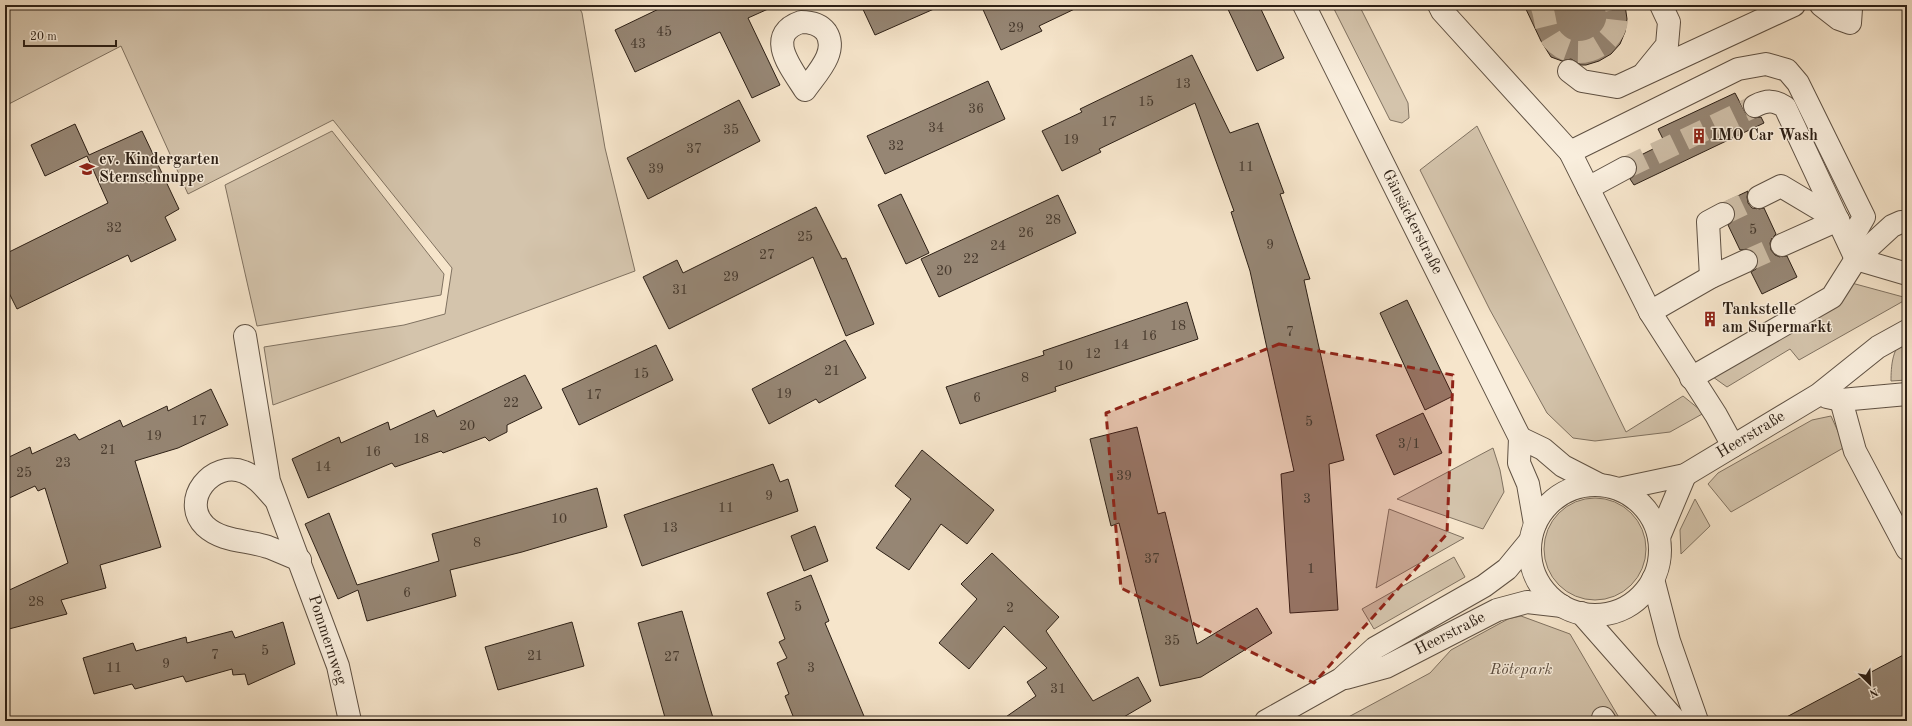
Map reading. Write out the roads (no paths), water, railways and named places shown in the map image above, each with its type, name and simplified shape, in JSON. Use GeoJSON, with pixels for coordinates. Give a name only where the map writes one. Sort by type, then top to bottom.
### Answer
{"type":"FeatureCollection","features":[{"type":"Feature","properties":{"kind":"street","name":"Gänsäckerstraße"},"geometry":{"type":"LineString","coordinates":[[1304,5],[1520,438],[1519,463],[1528,484],[1533,532]]}},
{"type":"Feature","properties":{"kind":"street"},"geometry":{"type":"LineString","coordinates":[[1438,5],[1570,152],[1650,312],[1716,415],[1733,446]]}},
{"type":"Feature","properties":{"kind":"street"},"geometry":{"type":"LineString","coordinates":[[1642,76],[1667,45],[1669,22],[1661,5]]}},
{"type":"Feature","properties":{"kind":"street"},"geometry":{"type":"LineString","coordinates":[[1569,71],[1582,81],[1617,87],[1794,5]]}},
{"type":"Feature","properties":{"kind":"street"},"geometry":{"type":"LineString","coordinates":[[1821,5],[1839,19],[1850,23],[1851,9],[1849,5]]}},
{"type":"Feature","properties":{"kind":"street"},"geometry":{"type":"LineString","coordinates":[[1570,152],[1738,69],[1766,64],[1787,70],[1798,83],[1864,217],[1853,251],[1832,297],[1691,378]]}},
{"type":"Feature","properties":{"kind":"street"},"geometry":{"type":"LineString","coordinates":[[1756,106],[1764,102],[1775,101],[1785,107],[1853,251],[1907,274]]}},
{"type":"Feature","properties":{"kind":"street"},"geometry":{"type":"LineString","coordinates":[[1588,188],[1625,168]]}},
{"type":"Feature","properties":{"kind":"street"},"geometry":{"type":"LineString","coordinates":[[1759,197],[1781,186],[1838,220]]}},
{"type":"Feature","properties":{"kind":"street"},"geometry":{"type":"LineString","coordinates":[[1711,277],[1708,222],[1723,214]]}},
{"type":"Feature","properties":{"kind":"street"},"geometry":{"type":"LineString","coordinates":[[1782,245],[1838,220]]}},
{"type":"Feature","properties":{"kind":"street"},"geometry":{"type":"LineString","coordinates":[[1853,251],[1892,226],[1901,222]]}},
{"type":"Feature","properties":{"kind":"street"},"geometry":{"type":"LineString","coordinates":[[1650,312],[1711,277],[1746,261]]}},
{"type":"Feature","properties":{"kind":"street","name":"Heerstraße"},"geometry":{"type":"LineString","coordinates":[[1619,489],[1685,475],[1818,395],[1878,347],[1907,331]]}},
{"type":"Feature","properties":{"kind":"street","name":"Pommernweg"},"geometry":{"type":"LineString","coordinates":[[245,336],[269,481],[300,560],[338,666],[350,721]]}},
{"type":"Feature","properties":{"kind":"street"},"geometry":{"type":"LineString","coordinates":[[1818,395],[1841,400],[1907,394]]}},
{"type":"Feature","properties":{"kind":"street"},"geometry":{"type":"LineString","coordinates":[[1841,400],[1855,451],[1907,549]]}},
{"type":"Feature","properties":{"kind":"street"},"geometry":{"type":"LineString","coordinates":[[1520,438],[1543,449],[1563,466],[1598,484],[1619,489],[1638,500],[1652,519],[1659,537],[1660,558],[1653,579],[1640,597],[1626,607],[1602,614],[1572,609]]}},
{"type":"Feature","properties":{"kind":"street","name":"Pommernweg"},"geometry":{"type":"LineString","coordinates":[[276,500],[256,479],[244,472],[231,469],[217,473],[204,481],[196,496],[197,512],[205,525],[220,536],[267,547],[300,560]]}},
{"type":"Feature","properties":{"kind":"street"},"geometry":{"type":"LineString","coordinates":[[1659,537],[1685,475]]}},
{"type":"Feature","properties":{"kind":"street"},"geometry":{"type":"LineString","coordinates":[[1598,484],[1576,487],[1557,497],[1544,509],[1533,532],[1530,558],[1535,576],[1546,593],[1572,609],[1676,721]]}},
{"type":"Feature","properties":{"kind":"street","name":"Heerstraße"},"geometry":{"type":"LineString","coordinates":[[1266,721],[1341,679],[1375,648],[1484,586],[1507,569],[1533,532]]}},
{"type":"Feature","properties":{"kind":"street"},"geometry":{"type":"LineString","coordinates":[[1653,579],[1669,642],[1697,721]]}},
{"type":"Feature","properties":{"kind":"street","name":"Heerstraße"},"geometry":{"type":"LineString","coordinates":[[1341,679],[1386,667],[1497,610],[1527,602],[1572,609]]}},
{"type":"Feature","properties":{"kind":"tunnel"},"geometry":{"type":"LineString","coordinates":[[1541,5],[1547,30],[1553,40],[1567,50],[1579,52],[1590,50],[1601,45],[1609,37],[1615,28],[1617,17],[1615,5]]}},
{"type":"Feature","properties":{"kind":"tunnel"},"geometry":{"type":"LineString","coordinates":[[1625,168],[1755,106]]}},
{"type":"Feature","properties":{"kind":"tunnel"},"geometry":{"type":"LineString","coordinates":[[1723,214],[1759,197]]}},
{"type":"Feature","properties":{"kind":"tunnel"},"geometry":{"type":"LineString","coordinates":[[1746,261],[1782,245]]}},
{"type":"Feature","properties":{"kind":"place","name":"IMO Car Wash"},"geometry":{"type":"Point","coordinates":[1699,136]}},
{"type":"Feature","properties":{"kind":"place","name":"ev. Kindergarten Sternschnuppe"},"geometry":{"type":"Point","coordinates":[87,169]}},
{"type":"Feature","properties":{"kind":"place","name":"Tankstelle am Supermarkt"},"geometry":{"type":"Point","coordinates":[1710,319]}},
{"type":"Feature","properties":{"kind":"park label","name":"Rötepark"},"geometry":{"type":"Point","coordinates":[1521,670]}}]}
